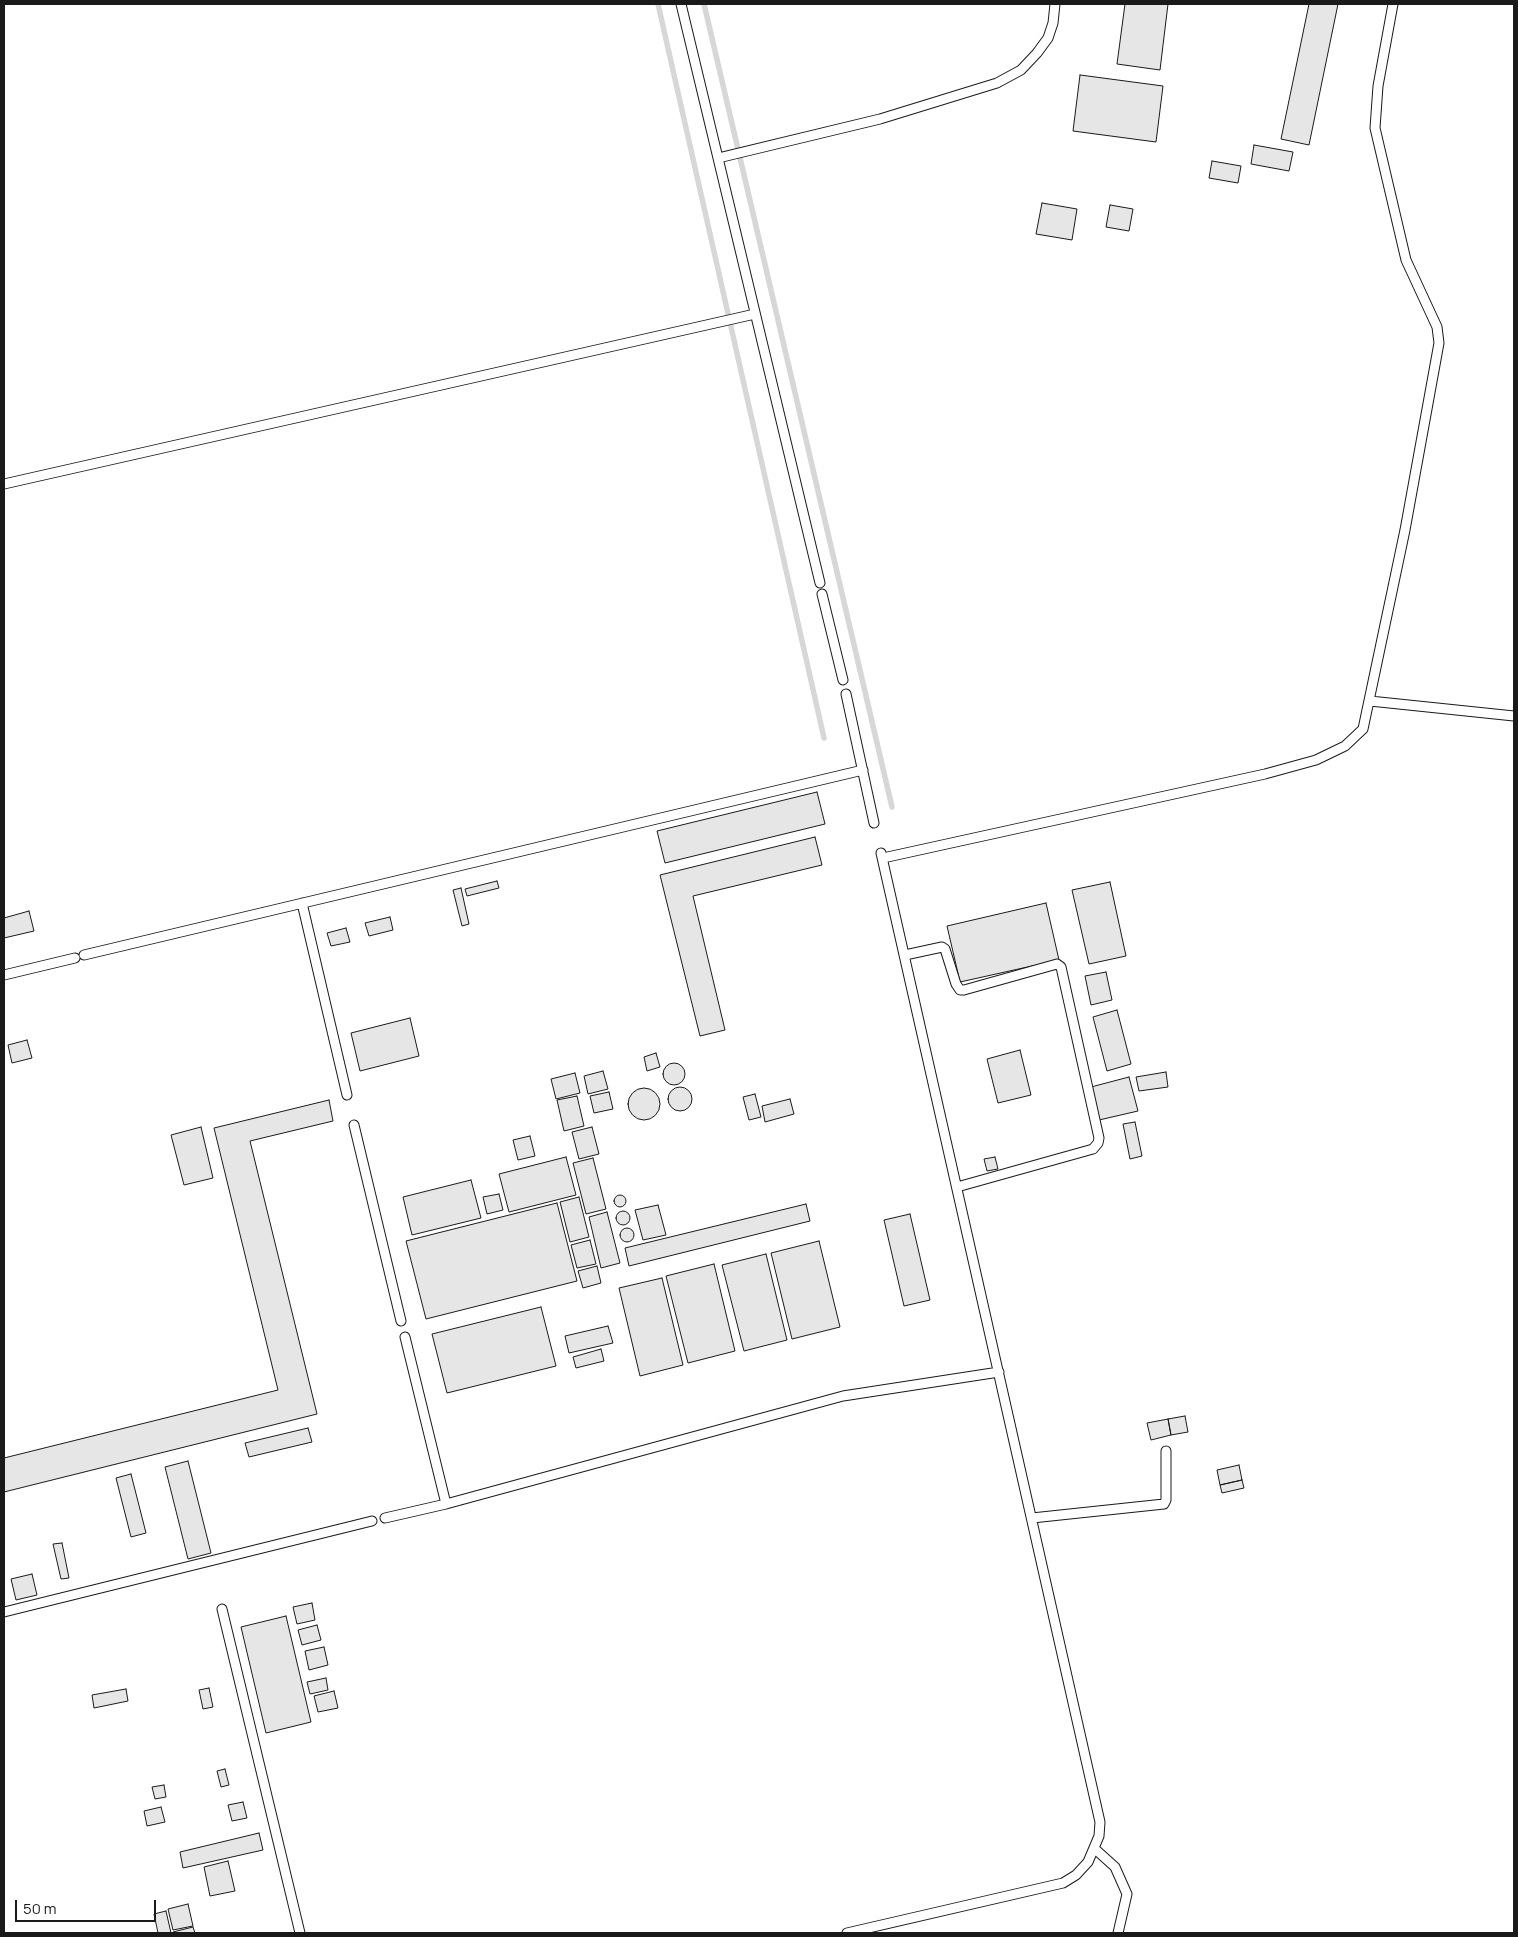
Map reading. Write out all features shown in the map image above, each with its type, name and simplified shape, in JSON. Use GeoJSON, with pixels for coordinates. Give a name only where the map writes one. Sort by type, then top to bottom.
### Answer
{"type":"FeatureCollection","features":[{"type":"Feature","properties":{"kind":"lane"},"geometry":{"type":"LineString","coordinates":[[681,4],[820,583]]}},
{"type":"Feature","properties":{"kind":"lane"},"geometry":{"type":"LineString","coordinates":[[718,158],[880,119],[997,82],[1021,70],[1038,53],[1048,38],[1056,4]]}},
{"type":"Feature","properties":{"kind":"lane"},"geometry":{"type":"LineString","coordinates":[[847,1933],[1062,1883],[1076,1875],[1088,1862],[1099,1836],[1100,1822],[882,856],[1265,774],[1316,760],[1345,746],[1363,729],[1404,530],[1439,343],[1436,328],[1406,260],[1375,128],[1378,86],[1394,4]]}},
{"type":"Feature","properties":{"kind":"lane"},"geometry":{"type":"LineString","coordinates":[[4,484],[755,314]]}},
{"type":"Feature","properties":{"kind":"lane"},"geometry":{"type":"LineString","coordinates":[[822,594],[843,680]]}},
{"type":"Feature","properties":{"kind":"lane"},"geometry":{"type":"LineString","coordinates":[[846,694],[874,823]]}},
{"type":"Feature","properties":{"kind":"lane"},"geometry":{"type":"LineString","coordinates":[[1370,701],[1514,716]]}},
{"type":"Feature","properties":{"kind":"lane"},"geometry":{"type":"LineString","coordinates":[[4,975],[863,770]]}},
{"type":"Feature","properties":{"kind":"lane"},"geometry":{"type":"LineString","coordinates":[[302,904],[347,1095]]}},
{"type":"Feature","properties":{"kind":"lane"},"geometry":{"type":"LineString","coordinates":[[905,955],[942,947],[945,949],[956,984],[960,990],[1057,964],[1061,966],[1099,1138],[1098,1143],[1093,1148],[957,1187]]}},
{"type":"Feature","properties":{"kind":"lane"},"geometry":{"type":"LineString","coordinates":[[354,1124],[401,1321]]}},
{"type":"Feature","properties":{"kind":"lane"},"geometry":{"type":"LineString","coordinates":[[405,1337],[446,1504]]}},
{"type":"Feature","properties":{"kind":"lane"},"geometry":{"type":"LineString","coordinates":[[385,1518],[446,1504],[843,1396],[999,1372]]}},
{"type":"Feature","properties":{"kind":"lane"},"geometry":{"type":"LineString","coordinates":[[1032,1518],[1164,1504],[1166,1500],[1166,1451]]}},
{"type":"Feature","properties":{"kind":"lane"},"geometry":{"type":"LineString","coordinates":[[4,1612],[372,1521]]}},
{"type":"Feature","properties":{"kind":"lane"},"geometry":{"type":"LineString","coordinates":[[222,1609],[300,1933]]}},
{"type":"Feature","properties":{"kind":"lane"},"geometry":{"type":"LineString","coordinates":[[1095,1848],[1115,1867],[1127,1894],[1118,1933]]}},
{"type":"Feature","properties":{"kind":"building"},"geometry":{"type":"Polygon","coordinates":[[[1125,4],[1168,4],[1160,70],[1117,64],[1125,4]]]}},
{"type":"Feature","properties":{"kind":"building"},"geometry":{"type":"Polygon","coordinates":[[[1309,4],[1338,4],[1309,145],[1281,139],[1309,4]]]}},
{"type":"Feature","properties":{"kind":"building"},"geometry":{"type":"Polygon","coordinates":[[[1080,75],[1163,86],[1156,142],[1073,131],[1080,75]]]}},
{"type":"Feature","properties":{"kind":"building"},"geometry":{"type":"Polygon","coordinates":[[[1254,145],[1293,152],[1289,171],[1251,164],[1254,145]]]}},
{"type":"Feature","properties":{"kind":"building"},"geometry":{"type":"Polygon","coordinates":[[[1212,161],[1241,166],[1238,183],[1209,178],[1212,161]]]}},
{"type":"Feature","properties":{"kind":"building"},"geometry":{"type":"Polygon","coordinates":[[[1042,203],[1077,209],[1072,240],[1036,234],[1042,203]]]}},
{"type":"Feature","properties":{"kind":"building"},"geometry":{"type":"Polygon","coordinates":[[[1110,205],[1133,209],[1129,231],[1106,227],[1110,205]]]}},
{"type":"Feature","properties":{"kind":"building"},"geometry":{"type":"Polygon","coordinates":[[[817,792],[825,824],[665,863],[657,831],[817,792]]]}},
{"type":"Feature","properties":{"kind":"building"},"geometry":{"type":"Polygon","coordinates":[[[815,837],[822,865],[693,896],[725,1030],[700,1036],[660,875],[815,837]]]}},
{"type":"Feature","properties":{"kind":"building"},"geometry":{"type":"Polygon","coordinates":[[[497,881],[499,888],[467,896],[465,889],[497,881]]]}},
{"type":"Feature","properties":{"kind":"building"},"geometry":{"type":"Polygon","coordinates":[[[1110,882],[1126,956],[1089,964],[1072,890],[1110,882]]]}},
{"type":"Feature","properties":{"kind":"building"},"geometry":{"type":"Polygon","coordinates":[[[461,888],[469,924],[462,926],[453,890],[461,888]]]}},
{"type":"Feature","properties":{"kind":"building"},"geometry":{"type":"Polygon","coordinates":[[[1046,903],[1059,960],[960,982],[947,926],[1046,903]]]}},
{"type":"Feature","properties":{"kind":"building"},"geometry":{"type":"Polygon","coordinates":[[[29,911],[34,931],[4,938],[4,918],[29,911]]]}},
{"type":"Feature","properties":{"kind":"building"},"geometry":{"type":"Polygon","coordinates":[[[390,917],[393,930],[369,936],[365,923],[390,917]]]}},
{"type":"Feature","properties":{"kind":"building"},"geometry":{"type":"Polygon","coordinates":[[[346,928],[350,942],[331,946],[327,933],[346,928]]]}},
{"type":"Feature","properties":{"kind":"building"},"geometry":{"type":"Polygon","coordinates":[[[1106,972],[1112,1000],[1091,1005],[1085,976],[1106,972]]]}},
{"type":"Feature","properties":{"kind":"building"},"geometry":{"type":"Polygon","coordinates":[[[1117,1010],[1131,1064],[1107,1071],[1093,1017],[1117,1010]]]}},
{"type":"Feature","properties":{"kind":"building"},"geometry":{"type":"Polygon","coordinates":[[[410,1018],[419,1056],[360,1071],[351,1033],[410,1018]]]}},
{"type":"Feature","properties":{"kind":"building"},"geometry":{"type":"Polygon","coordinates":[[[27,1040],[32,1058],[12,1063],[8,1045],[27,1040]]]}},
{"type":"Feature","properties":{"kind":"building"},"geometry":{"type":"Polygon","coordinates":[[[1020,1050],[1031,1095],[998,1103],[987,1059],[1020,1050]]]}},
{"type":"Feature","properties":{"kind":"building"},"geometry":{"type":"Polygon","coordinates":[[[656,1053],[660,1067],[647,1071],[644,1057],[656,1053]]]}},
{"type":"Feature","properties":{"kind":"building"},"geometry":{"type":"Polygon","coordinates":[[[670,1063],[678,1063],[685,1070],[685,1078],[678,1085],[670,1085],[663,1078],[663,1070],[670,1063]]]}},
{"type":"Feature","properties":{"kind":"building"},"geometry":{"type":"Polygon","coordinates":[[[603,1071],[608,1089],[588,1094],[584,1076],[603,1071]]]}},
{"type":"Feature","properties":{"kind":"building"},"geometry":{"type":"Polygon","coordinates":[[[1166,1072],[1168,1087],[1139,1091],[1136,1077],[1166,1072]]]}},
{"type":"Feature","properties":{"kind":"building"},"geometry":{"type":"Polygon","coordinates":[[[575,1073],[580,1093],[556,1099],[551,1079],[575,1073]]]}},
{"type":"Feature","properties":{"kind":"building"},"geometry":{"type":"Polygon","coordinates":[[[1129,1077],[1138,1111],[1099,1120],[1091,1087],[1129,1077]]]}},
{"type":"Feature","properties":{"kind":"building"},"geometry":{"type":"Polygon","coordinates":[[[680,1087],[685,1088],[691,1094],[691,1104],[685,1110],[680,1111],[675,1110],[669,1104],[668,1099],[669,1094],[675,1088],[680,1087]]]}},
{"type":"Feature","properties":{"kind":"building"},"geometry":{"type":"Polygon","coordinates":[[[644,1088],[655,1093],[660,1104],[655,1115],[644,1120],[633,1115],[628,1104],[633,1093],[644,1088]]]}},
{"type":"Feature","properties":{"kind":"building"},"geometry":{"type":"Polygon","coordinates":[[[609,1092],[613,1109],[594,1113],[590,1096],[609,1092]]]}},
{"type":"Feature","properties":{"kind":"building"},"geometry":{"type":"Polygon","coordinates":[[[755,1094],[761,1117],[749,1120],[743,1097],[755,1094]]]}},
{"type":"Feature","properties":{"kind":"building"},"geometry":{"type":"Polygon","coordinates":[[[577,1096],[584,1126],[564,1131],[557,1100],[577,1096]]]}},
{"type":"Feature","properties":{"kind":"building"},"geometry":{"type":"Polygon","coordinates":[[[790,1099],[794,1114],[765,1122],[762,1106],[790,1099]]]}},
{"type":"Feature","properties":{"kind":"building"},"geometry":{"type":"Polygon","coordinates":[[[329,1100],[333,1121],[250,1141],[317,1414],[4,1492],[4,1458],[278,1390],[214,1128],[329,1100]]]}},
{"type":"Feature","properties":{"kind":"building"},"geometry":{"type":"Polygon","coordinates":[[[1135,1122],[1142,1156],[1130,1159],[1123,1124],[1135,1122]]]}},
{"type":"Feature","properties":{"kind":"building"},"geometry":{"type":"Polygon","coordinates":[[[201,1127],[213,1178],[184,1185],[171,1135],[201,1127]]]}},
{"type":"Feature","properties":{"kind":"building"},"geometry":{"type":"Polygon","coordinates":[[[592,1127],[599,1154],[579,1159],[572,1132],[592,1127]]]}},
{"type":"Feature","properties":{"kind":"building"},"geometry":{"type":"Polygon","coordinates":[[[530,1136],[535,1156],[518,1160],[513,1140],[530,1136]]]}},
{"type":"Feature","properties":{"kind":"building"},"geometry":{"type":"Polygon","coordinates":[[[566,1157],[576,1195],[509,1212],[499,1174],[566,1157]]]}},
{"type":"Feature","properties":{"kind":"building"},"geometry":{"type":"Polygon","coordinates":[[[995,1157],[998,1169],[987,1171],[984,1159],[995,1157]]]}},
{"type":"Feature","properties":{"kind":"building"},"geometry":{"type":"Polygon","coordinates":[[[593,1158],[606,1209],[586,1214],[573,1163],[593,1158]]]}},
{"type":"Feature","properties":{"kind":"building"},"geometry":{"type":"Polygon","coordinates":[[[471,1180],[481,1218],[412,1235],[403,1197],[471,1180]]]}},
{"type":"Feature","properties":{"kind":"building"},"geometry":{"type":"Polygon","coordinates":[[[499,1194],[503,1210],[487,1214],[483,1197],[499,1194]]]}},
{"type":"Feature","properties":{"kind":"building"},"geometry":{"type":"Polygon","coordinates":[[[622,1195],[625,1196],[625,1206],[618,1207],[615,1206],[614,1199],[615,1196],[622,1195]]]}},
{"type":"Feature","properties":{"kind":"building"},"geometry":{"type":"Polygon","coordinates":[[[579,1197],[589,1237],[570,1242],[560,1202],[579,1197]]]}},
{"type":"Feature","properties":{"kind":"building"},"geometry":{"type":"Polygon","coordinates":[[[557,1203],[577,1281],[426,1319],[406,1241],[557,1203]]]}},
{"type":"Feature","properties":{"kind":"building"},"geometry":{"type":"Polygon","coordinates":[[[806,1204],[810,1221],[629,1266],[625,1248],[806,1204]]]}},
{"type":"Feature","properties":{"kind":"building"},"geometry":{"type":"Polygon","coordinates":[[[658,1205],[666,1235],[643,1240],[635,1210],[658,1205]]]}},
{"type":"Feature","properties":{"kind":"building"},"geometry":{"type":"Polygon","coordinates":[[[620,1211],[626,1211],[630,1218],[626,1225],[620,1225],[616,1221],[616,1215],[620,1211]]]}},
{"type":"Feature","properties":{"kind":"building"},"geometry":{"type":"Polygon","coordinates":[[[607,1212],[620,1263],[601,1268],[589,1217],[607,1212]]]}},
{"type":"Feature","properties":{"kind":"building"},"geometry":{"type":"Polygon","coordinates":[[[910,1214],[930,1300],[904,1306],[884,1220],[910,1214]]]}},
{"type":"Feature","properties":{"kind":"building"},"geometry":{"type":"Polygon","coordinates":[[[624,1228],[630,1228],[634,1235],[630,1242],[624,1242],[620,1238],[620,1232],[624,1228]]]}},
{"type":"Feature","properties":{"kind":"building"},"geometry":{"type":"Polygon","coordinates":[[[590,1240],[596,1264],[577,1268],[571,1245],[590,1240]]]}},
{"type":"Feature","properties":{"kind":"building"},"geometry":{"type":"Polygon","coordinates":[[[819,1241],[840,1327],[792,1339],[771,1253],[819,1241]]]}},
{"type":"Feature","properties":{"kind":"building"},"geometry":{"type":"Polygon","coordinates":[[[766,1254],[787,1340],[744,1351],[722,1265],[766,1254]]]}},
{"type":"Feature","properties":{"kind":"building"},"geometry":{"type":"Polygon","coordinates":[[[714,1264],[735,1351],[688,1363],[666,1276],[714,1264]]]}},
{"type":"Feature","properties":{"kind":"building"},"geometry":{"type":"Polygon","coordinates":[[[597,1266],[601,1283],[583,1288],[578,1271],[597,1266]]]}},
{"type":"Feature","properties":{"kind":"building"},"geometry":{"type":"Polygon","coordinates":[[[662,1278],[683,1365],[640,1376],[619,1288],[662,1278]]]}},
{"type":"Feature","properties":{"kind":"building"},"geometry":{"type":"Polygon","coordinates":[[[541,1307],[556,1366],[447,1393],[432,1334],[541,1307]]]}},
{"type":"Feature","properties":{"kind":"building"},"geometry":{"type":"Polygon","coordinates":[[[608,1326],[613,1343],[569,1353],[565,1336],[608,1326]]]}},
{"type":"Feature","properties":{"kind":"building"},"geometry":{"type":"Polygon","coordinates":[[[601,1349],[604,1361],[576,1368],[573,1357],[601,1349]]]}},
{"type":"Feature","properties":{"kind":"building"},"geometry":{"type":"Polygon","coordinates":[[[1185,1416],[1188,1432],[1171,1435],[1168,1419],[1185,1416]]]}},
{"type":"Feature","properties":{"kind":"building"},"geometry":{"type":"Polygon","coordinates":[[[1168,1419],[1171,1435],[1151,1440],[1147,1423],[1168,1419]]]}},
{"type":"Feature","properties":{"kind":"building"},"geometry":{"type":"Polygon","coordinates":[[[308,1428],[312,1442],[249,1457],[245,1443],[308,1428]]]}},
{"type":"Feature","properties":{"kind":"building"},"geometry":{"type":"Polygon","coordinates":[[[188,1461],[211,1553],[188,1559],[165,1467],[188,1461]]]}},
{"type":"Feature","properties":{"kind":"building"},"geometry":{"type":"Polygon","coordinates":[[[1239,1465],[1242,1480],[1220,1485],[1217,1470],[1239,1465]]]}},
{"type":"Feature","properties":{"kind":"building"},"geometry":{"type":"Polygon","coordinates":[[[131,1474],[146,1533],[131,1537],[116,1478],[131,1474]]]}},
{"type":"Feature","properties":{"kind":"building"},"geometry":{"type":"Polygon","coordinates":[[[1242,1480],[1244,1488],[1222,1493],[1220,1485],[1242,1480]]]}},
{"type":"Feature","properties":{"kind":"building"},"geometry":{"type":"Polygon","coordinates":[[[62,1543],[69,1578],[61,1579],[53,1544],[62,1543]]]}},
{"type":"Feature","properties":{"kind":"building"},"geometry":{"type":"Polygon","coordinates":[[[32,1574],[37,1595],[16,1600],[11,1579],[32,1574]]]}},
{"type":"Feature","properties":{"kind":"building"},"geometry":{"type":"Polygon","coordinates":[[[312,1603],[315,1620],[297,1624],[293,1607],[312,1603]]]}},
{"type":"Feature","properties":{"kind":"building"},"geometry":{"type":"Polygon","coordinates":[[[286,1616],[311,1722],[266,1733],[241,1627],[286,1616]]]}},
{"type":"Feature","properties":{"kind":"building"},"geometry":{"type":"Polygon","coordinates":[[[317,1625],[321,1640],[302,1645],[298,1630],[317,1625]]]}},
{"type":"Feature","properties":{"kind":"building"},"geometry":{"type":"Polygon","coordinates":[[[324,1647],[328,1665],[309,1670],[305,1651],[324,1647]]]}},
{"type":"Feature","properties":{"kind":"building"},"geometry":{"type":"Polygon","coordinates":[[[326,1678],[328,1690],[310,1694],[307,1682],[326,1678]]]}},
{"type":"Feature","properties":{"kind":"building"},"geometry":{"type":"Polygon","coordinates":[[[209,1688],[213,1707],[203,1709],[199,1690],[209,1688]]]}},
{"type":"Feature","properties":{"kind":"building"},"geometry":{"type":"Polygon","coordinates":[[[126,1689],[128,1701],[94,1708],[92,1695],[126,1689]]]}},
{"type":"Feature","properties":{"kind":"building"},"geometry":{"type":"Polygon","coordinates":[[[334,1691],[338,1708],[318,1712],[314,1696],[334,1691]]]}},
{"type":"Feature","properties":{"kind":"building"},"geometry":{"type":"Polygon","coordinates":[[[225,1769],[229,1785],[221,1787],[217,1771],[225,1769]]]}},
{"type":"Feature","properties":{"kind":"building"},"geometry":{"type":"Polygon","coordinates":[[[164,1785],[166,1797],[155,1799],[152,1787],[164,1785]]]}},
{"type":"Feature","properties":{"kind":"building"},"geometry":{"type":"Polygon","coordinates":[[[243,1802],[247,1818],[232,1821],[228,1805],[243,1802]]]}},
{"type":"Feature","properties":{"kind":"building"},"geometry":{"type":"Polygon","coordinates":[[[161,1807],[165,1822],[147,1826],[144,1811],[161,1807]]]}},
{"type":"Feature","properties":{"kind":"building"},"geometry":{"type":"Polygon","coordinates":[[[259,1833],[263,1850],[183,1868],[180,1852],[259,1833]]]}},
{"type":"Feature","properties":{"kind":"building"},"geometry":{"type":"Polygon","coordinates":[[[228,1861],[235,1891],[210,1896],[204,1867],[228,1861]]]}},
{"type":"Feature","properties":{"kind":"building"},"geometry":{"type":"Polygon","coordinates":[[[188,1904],[193,1926],[173,1930],[168,1909],[188,1904]]]}},
{"type":"Feature","properties":{"kind":"building"},"geometry":{"type":"Polygon","coordinates":[[[166,1911],[171,1933],[158,1933],[154,1914],[166,1911]]]}},
{"type":"Feature","properties":{"kind":"building"},"geometry":{"type":"Polygon","coordinates":[[[193,1927],[195,1933],[173,1933],[173,1932],[193,1927]]]}},
{"type":"Feature","properties":{"kind":"waterway"},"geometry":{"type":"LineString","coordinates":[[658,4],[824,738]]}},
{"type":"Feature","properties":{"kind":"waterway"},"geometry":{"type":"LineString","coordinates":[[704,4],[892,807]]}}]}
